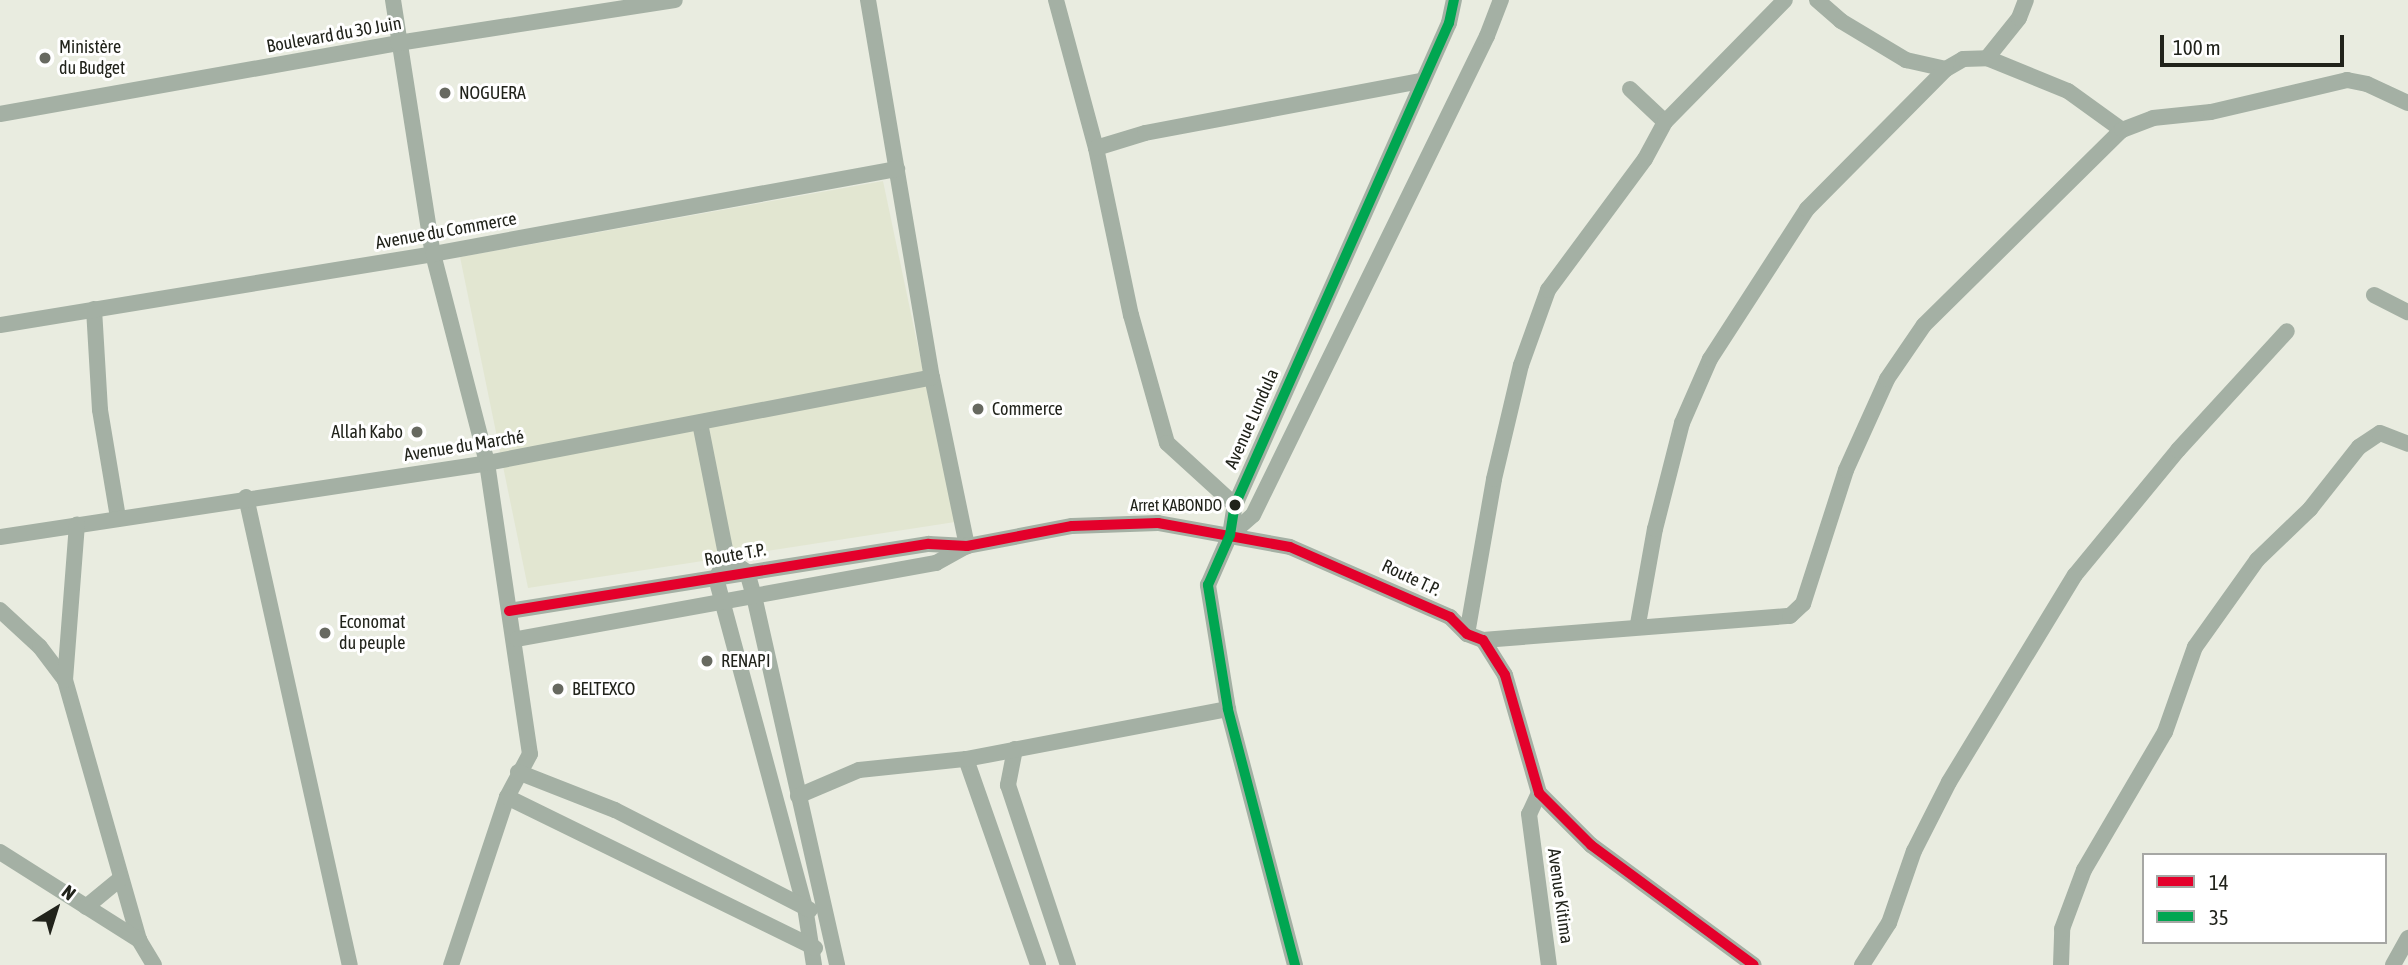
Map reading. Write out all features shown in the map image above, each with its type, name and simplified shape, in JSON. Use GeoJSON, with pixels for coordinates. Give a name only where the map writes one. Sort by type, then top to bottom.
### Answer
{"type":"FeatureCollection","features":[{"type":"Feature","properties":{"kind":"street"},"geometry":{"type":"LineString","coordinates":[[393,0],[433,254],[487,463],[509,611],[517,639],[530,754],[518,772],[508,797],[451,965]]}},
{"type":"Feature","properties":{"kind":"street","name":"Boulevard du 30 Juin"},"geometry":{"type":"LineString","coordinates":[[0,114],[398,43],[675,0]]}},
{"type":"Feature","properties":{"kind":"street"},"geometry":{"type":"LineString","coordinates":[[868,0],[932,377],[967,546]]}},
{"type":"Feature","properties":{"kind":"street"},"geometry":{"type":"LineString","coordinates":[[1056,0],[1096,148],[1131,315],[1167,443],[1235,505]]}},
{"type":"Feature","properties":{"kind":"street","name":"Avenue Lundula"},"geometry":{"type":"LineString","coordinates":[[1230,535],[1235,505],[1449,23],[1454,0]]}},
{"type":"Feature","properties":{"kind":"street"},"geometry":{"type":"LineString","coordinates":[[1295,965],[1228,709],[1208,585],[1230,535],[1253,514],[1488,36],[1501,0]]}},
{"type":"Feature","properties":{"kind":"street"},"geometry":{"type":"LineString","coordinates":[[1466,634],[1494,479],[1533,328],[1548,290],[1645,159],[1665,122],[1785,0]]}},
{"type":"Feature","properties":{"kind":"street"},"geometry":{"type":"LineString","coordinates":[[1817,0],[1841,21],[1906,60],[1946,69]]}},
{"type":"Feature","properties":{"kind":"street"},"geometry":{"type":"LineString","coordinates":[[1987,58],[2019,19],[2026,0]]}},
{"type":"Feature","properties":{"kind":"street"},"geometry":{"type":"LineString","coordinates":[[1638,624],[1655,528],[1682,423],[1710,359],[1807,209],[1946,69],[1963,59],[1987,58],[2068,91],[2122,130]]}},
{"type":"Feature","properties":{"kind":"street"},"geometry":{"type":"LineString","coordinates":[[1754,965],[1591,845],[1539,793],[1505,675],[1483,640],[1638,624],[1790,617],[1797,612],[1846,470],[1895,368],[1924,325],[2122,130],[2153,118],[2211,112],[2347,80],[2367,84],[2408,103]]}},
{"type":"Feature","properties":{"kind":"street"},"geometry":{"type":"LineString","coordinates":[[1096,148],[1145,133],[1421,81]]}},
{"type":"Feature","properties":{"kind":"street"},"geometry":{"type":"LineString","coordinates":[[1630,89],[1665,122]]}},
{"type":"Feature","properties":{"kind":"street","name":"Avenue du Commerce"},"geometry":{"type":"LineString","coordinates":[[0,326],[433,254],[897,169]]}},
{"type":"Feature","properties":{"kind":"street"},"geometry":{"type":"LineString","coordinates":[[2374,295],[2408,312]]}},
{"type":"Feature","properties":{"kind":"street"},"geometry":{"type":"LineString","coordinates":[[94,309],[100,410],[118,517]]}},
{"type":"Feature","properties":{"kind":"street"},"geometry":{"type":"LineString","coordinates":[[1862,965],[1889,923],[1914,851],[1949,782],[2075,575],[2148,491],[2178,450],[2287,331]]}},
{"type":"Feature","properties":{"kind":"street","name":"Avenue du Marché"},"geometry":{"type":"LineString","coordinates":[[0,537],[246,497],[487,463],[932,377]]}},
{"type":"Feature","properties":{"kind":"street"},"geometry":{"type":"LineString","coordinates":[[700,423],[727,559],[716,578],[805,907],[814,965]]}},
{"type":"Feature","properties":{"kind":"street"},"geometry":{"type":"LineString","coordinates":[[2061,965],[2062,929],[2084,870],[2165,732],[2186,664],[2201,638],[2257,560],[2310,509],[2358,447],[2380,433],[2408,444]]}},
{"type":"Feature","properties":{"kind":"street"},"geometry":{"type":"LineString","coordinates":[[246,497],[350,965]]}},
{"type":"Feature","properties":{"kind":"street","name":"Route T.P."},"geometry":{"type":"LineString","coordinates":[[509,611],[929,544],[967,546],[1072,526],[1158,523],[1290,547],[1450,617],[1466,634],[1483,640]]}},
{"type":"Feature","properties":{"kind":"street"},"geometry":{"type":"LineString","coordinates":[[77,524],[65,680],[139,940],[154,965]]}},
{"type":"Feature","properties":{"kind":"street","name":"Route T.P."},"geometry":{"type":"LineString","coordinates":[[517,639],[936,564],[967,546]]}},
{"type":"Feature","properties":{"kind":"street"},"geometry":{"type":"LineString","coordinates":[[727,559],[747,572],[754,596],[836,962]]}},
{"type":"Feature","properties":{"kind":"street"},"geometry":{"type":"LineString","coordinates":[[0,610],[40,646],[65,680]]}},
{"type":"Feature","properties":{"kind":"street"},"geometry":{"type":"LineString","coordinates":[[799,796],[859,770],[967,759],[1228,709]]}},
{"type":"Feature","properties":{"kind":"street"},"geometry":{"type":"LineString","coordinates":[[1015,749],[1008,785],[1068,965]]}},
{"type":"Feature","properties":{"kind":"street"},"geometry":{"type":"LineString","coordinates":[[967,759],[1038,965]]}},
{"type":"Feature","properties":{"kind":"street"},"geometry":{"type":"LineString","coordinates":[[518,772],[615,810],[827,920]]}},
{"type":"Feature","properties":{"kind":"street","name":"Avenue Kitima"},"geometry":{"type":"LineString","coordinates":[[1539,793],[1529,814],[1549,965]]}},
{"type":"Feature","properties":{"kind":"street"},"geometry":{"type":"LineString","coordinates":[[508,797],[810,946],[836,962]]}},
{"type":"Feature","properties":{"kind":"street"},"geometry":{"type":"LineString","coordinates":[[0,852],[139,940]]}},
{"type":"Feature","properties":{"kind":"street"},"geometry":{"type":"LineString","coordinates":[[86,907],[121,878]]}},
{"type":"Feature","properties":{"kind":"street"},"geometry":{"type":"LineString","coordinates":[[1015,898],[1045,895]]}},
{"type":"Feature","properties":{"kind":"street"},"geometry":{"type":"LineString","coordinates":[[2393,965],[2408,937]]}},
{"type":"Feature","properties":{"kind":"shaded area"},"geometry":{"type":"Polygon","coordinates":[[[883,181],[955,522],[528,588],[460,257],[883,181]]]}},
{"type":"Feature","properties":{"kind":"transit line","name":"35"},"geometry":{"type":"LineString","coordinates":[[1295,965],[1228,709],[1208,585],[1230,535],[1235,505],[1449,23],[1454,0]]}},
{"type":"Feature","properties":{"kind":"transit line","name":"14"},"geometry":{"type":"LineString","coordinates":[[509,611],[929,544],[967,546],[1072,526],[1158,523],[1290,547],[1450,617],[1467,634],[1483,640],[1505,675],[1539,793],[1591,845],[1754,965]]}},
{"type":"Feature","properties":{"kind":"place","name":"Ministère du Budget"},"geometry":{"type":"Point","coordinates":[45,58]}},
{"type":"Feature","properties":{"kind":"place","name":"NOGUERA"},"geometry":{"type":"Point","coordinates":[445,93]}},
{"type":"Feature","properties":{"kind":"place","name":"Commerce"},"geometry":{"type":"Point","coordinates":[978,409]}},
{"type":"Feature","properties":{"kind":"place","name":"Allah Kabo"},"geometry":{"type":"Point","coordinates":[417,432]}},
{"type":"Feature","properties":{"kind":"place","name":"Arret KABONDO"},"geometry":{"type":"Point","coordinates":[1235,505]}},
{"type":"Feature","properties":{"kind":"place","name":"Economat du peuple"},"geometry":{"type":"Point","coordinates":[325,633]}},
{"type":"Feature","properties":{"kind":"place","name":"RENAPI"},"geometry":{"type":"Point","coordinates":[707,661]}},
{"type":"Feature","properties":{"kind":"place","name":"BELTEXCO"},"geometry":{"type":"Point","coordinates":[558,689]}}]}
